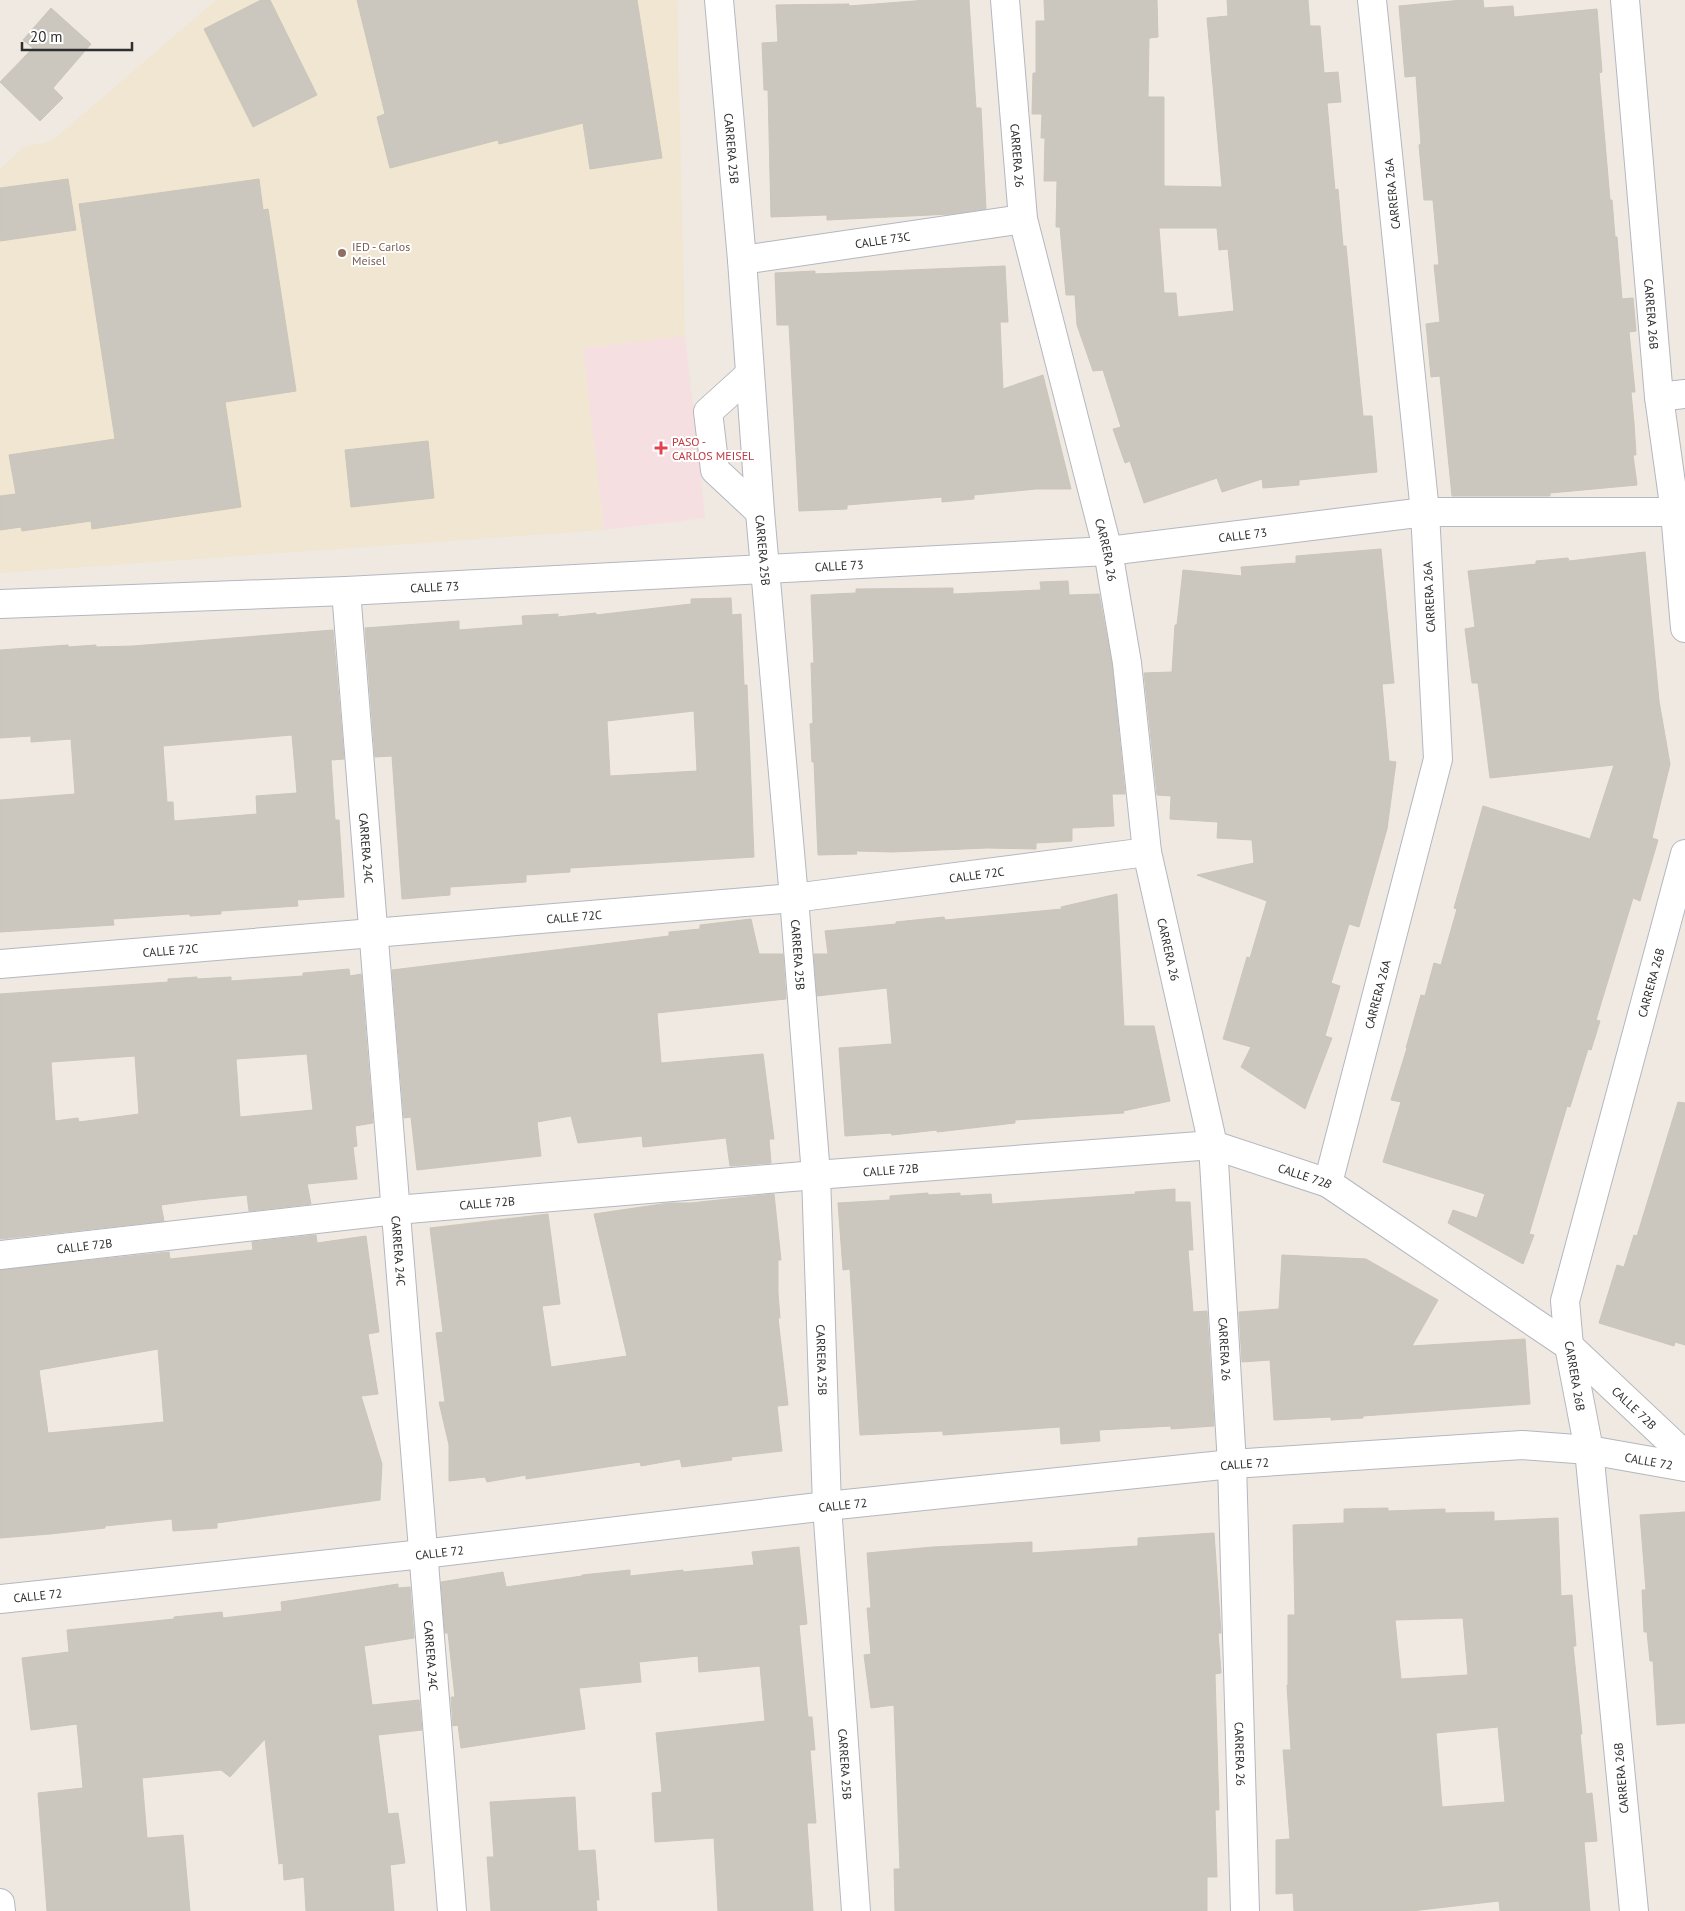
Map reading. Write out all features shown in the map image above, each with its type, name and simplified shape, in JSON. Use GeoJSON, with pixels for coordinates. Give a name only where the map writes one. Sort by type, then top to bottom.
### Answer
{"type":"FeatureCollection","features":[{"type":"Feature","properties":{"kind":"street","name":"CARRERA 25B"},"geometry":{"type":"LineString","coordinates":[[719,0],[742,260],[760,512],[816,1175],[827,1506],[856,1911]]}},
{"type":"Feature","properties":{"kind":"street","name":"CARRERA 26"},"geometry":{"type":"LineString","coordinates":[[1005,0],[1023,219],[1108,551],[1127,663],[1147,852],[1212,1145],[1232,1464],[1245,1911]]}},
{"type":"Feature","properties":{"kind":"street","name":"CARRERA 26A"},"geometry":{"type":"LineString","coordinates":[[1328,1183],[1438,759],[1425,512],[1372,0]]}},
{"type":"Feature","properties":{"kind":"street","name":"CARRERA 26B"},"geometry":{"type":"LineString","coordinates":[[1624,0],[1672,395],[1675,512],[1685,628]]}},
{"type":"Feature","properties":{"kind":"street","name":"CALLE 73C"},"geometry":{"type":"LineString","coordinates":[[742,260],[1023,219]]}},
{"type":"Feature","properties":{"kind":"street"},"geometry":{"type":"LineString","coordinates":[[750,374],[708,412],[715,470],[760,512]]}},
{"type":"Feature","properties":{"kind":"street","name":"CALLE 73"},"geometry":{"type":"LineString","coordinates":[[0,604],[346,591],[1108,551],[1425,512],[1675,512]]}},
{"type":"Feature","properties":{"kind":"street","name":"CARRERA 24C"},"geometry":{"type":"LineString","coordinates":[[346,591],[452,1911]]}},
{"type":"Feature","properties":{"kind":"street","name":"CALLE 72C"},"geometry":{"type":"LineString","coordinates":[[0,964],[794,898],[1147,852]]}},
{"type":"Feature","properties":{"kind":"street","name":"CARRERA 26B"},"geometry":{"type":"LineString","coordinates":[[1634,1911],[1589,1450],[1569,1346],[1565,1301],[1685,854]]}},
{"type":"Feature","properties":{"kind":"street","name":"CALLE 72B"},"geometry":{"type":"LineString","coordinates":[[0,1255],[396,1210],[816,1175],[1212,1145],[1328,1183],[1569,1346],[1685,1455]]}},
{"type":"Feature","properties":{"kind":"street","name":"CALLE 72"},"geometry":{"type":"LineString","coordinates":[[0,1600],[423,1554],[827,1506],[1232,1464],[1522,1445],[1589,1450],[1685,1467]]}},
{"type":"Feature","properties":{"kind":"street"},"geometry":{"type":"LineString","coordinates":[[0,1903],[1,1911]]}},
{"type":"Feature","properties":{"kind":"shaded area","name":"IED - Carlos Meisel"},"geometry":{"type":"Polygon","coordinates":[[[216,0],[677,0],[685,336],[583,348],[604,530],[0,573],[0,169],[24,147],[52,141],[216,0]]]}},
{"type":"Feature","properties":{"kind":"shaded area","name":"PASO - CARLOS MEISEL"},"geometry":{"type":"Polygon","coordinates":[[[685,336],[696,432],[725,429],[729,464],[700,467],[705,518],[604,530],[583,348],[685,336]]]}},
{"type":"Feature","properties":{"kind":"building"},"geometry":{"type":"Polygon","coordinates":[[[261,0],[270,0],[317,95],[253,127],[204,29],[261,0]]]}},
{"type":"Feature","properties":{"kind":"building"},"geometry":{"type":"Polygon","coordinates":[[[357,0],[637,0],[662,158],[590,169],[583,123],[499,144],[498,140],[390,168],[377,117],[385,114],[357,0]]]}},
{"type":"Feature","properties":{"kind":"building"},"geometry":{"type":"Polygon","coordinates":[[[927,0],[969,0],[976,108],[981,108],[986,209],[951,214],[827,220],[827,215],[771,217],[768,90],[764,90],[762,43],[778,42],[776,5],[849,4],[849,6],[927,0]]]}},
{"type":"Feature","properties":{"kind":"building"},"geometry":{"type":"Polygon","coordinates":[[[1044,0],[1157,0],[1158,37],[1149,38],[1148,97],[1164,97],[1164,186],[1222,187],[1207,18],[1228,16],[1227,0],[1308,0],[1310,26],[1320,26],[1324,73],[1338,72],[1341,102],[1327,103],[1335,190],[1338,189],[1343,246],[1346,246],[1363,416],[1372,416],[1377,472],[1299,480],[1299,485],[1263,488],[1262,479],[1222,492],[1217,478],[1144,503],[1130,461],[1125,463],[1113,429],[1121,427],[1103,370],[1093,371],[1077,325],[1075,295],[1066,295],[1060,227],[1056,227],[1057,181],[1044,181],[1045,138],[1041,138],[1042,114],[1032,114],[1033,73],[1036,73],[1036,21],[1045,21],[1044,0]],[[1159,228],[1164,293],[1176,293],[1178,317],[1234,311],[1228,249],[1219,250],[1217,228],[1159,228]]]}},
{"type":"Feature","properties":{"kind":"building"},"geometry":{"type":"Polygon","coordinates":[[[1483,0],[1484,8],[1513,6],[1514,17],[1597,9],[1602,72],[1599,73],[1610,200],[1612,200],[1615,237],[1617,237],[1622,299],[1633,298],[1636,331],[1629,332],[1635,392],[1631,392],[1636,455],[1633,455],[1637,485],[1550,493],[1550,496],[1452,496],[1440,376],[1431,377],[1426,324],[1440,322],[1434,265],[1439,265],[1433,200],[1424,200],[1416,76],[1405,77],[1399,6],[1483,0]]]}},
{"type":"Feature","properties":{"kind":"building"},"geometry":{"type":"Polygon","coordinates":[[[51,8],[91,44],[53,88],[63,98],[40,121],[0,82],[33,48],[23,40],[51,8]]]}},
{"type":"Feature","properties":{"kind":"building"},"geometry":{"type":"Polygon","coordinates":[[[68,179],[76,230],[0,241],[0,188],[68,179]]]}},
{"type":"Feature","properties":{"kind":"building"},"geometry":{"type":"Polygon","coordinates":[[[259,179],[263,210],[268,209],[296,391],[225,402],[241,507],[92,529],[91,521],[22,531],[21,527],[0,530],[0,496],[16,494],[9,455],[115,439],[79,204],[259,179]]]}},
{"type":"Feature","properties":{"kind":"building"},"geometry":{"type":"Polygon","coordinates":[[[1005,266],[1008,322],[1000,322],[1003,389],[1043,375],[1071,489],[1036,489],[974,495],[974,499],[942,502],[942,497],[847,505],[847,509],[799,511],[789,325],[777,325],[775,273],[815,271],[815,274],[1005,266]]]}},
{"type":"Feature","properties":{"kind":"building"},"geometry":{"type":"Polygon","coordinates":[[[428,441],[434,498],[351,507],[345,450],[428,441]]]}},
{"type":"Feature","properties":{"kind":"building"},"geometry":{"type":"Polygon","coordinates":[[[1381,549],[1394,683],[1382,684],[1389,761],[1396,762],[1387,829],[1359,927],[1349,924],[1331,983],[1340,986],[1325,1036],[1332,1038],[1305,1109],[1241,1067],[1251,1047],[1223,1039],[1247,957],[1250,958],[1267,901],[1197,875],[1254,863],[1252,840],[1217,838],[1218,822],[1170,819],[1171,796],[1157,795],[1144,673],[1172,672],[1175,625],[1177,625],[1183,570],[1242,576],[1241,567],[1296,563],[1296,556],[1381,549]]]}},
{"type":"Feature","properties":{"kind":"building"},"geometry":{"type":"Polygon","coordinates":[[[1645,552],[1659,701],[1670,764],[1652,838],[1658,840],[1640,901],[1633,898],[1596,1020],[1600,1021],[1591,1050],[1588,1049],[1570,1107],[1567,1106],[1529,1234],[1534,1235],[1523,1264],[1448,1223],[1453,1210],[1477,1218],[1485,1194],[1383,1162],[1401,1102],[1391,1100],[1421,995],[1425,996],[1434,963],[1441,965],[1457,909],[1454,908],[1483,806],[1590,839],[1614,765],[1490,778],[1478,683],[1472,683],[1465,629],[1475,627],[1468,571],[1536,564],[1536,561],[1568,558],[1569,561],[1645,552]]]}},
{"type":"Feature","properties":{"kind":"building"},"geometry":{"type":"Polygon","coordinates":[[[1068,581],[1069,595],[1099,594],[1112,665],[1125,794],[1112,794],[1114,826],[1072,828],[1072,841],[1036,843],[1036,849],[987,848],[893,852],[856,851],[857,854],[818,855],[814,762],[812,762],[810,724],[813,723],[811,663],[814,663],[811,595],[856,593],[856,589],[953,588],[953,594],[1041,590],[1040,582],[1068,581]]]}},
{"type":"Feature","properties":{"kind":"building"},"geometry":{"type":"Polygon","coordinates":[[[731,598],[732,615],[741,614],[744,685],[747,685],[754,857],[570,868],[570,872],[526,875],[526,882],[450,887],[450,895],[402,899],[392,756],[375,757],[365,628],[459,621],[459,630],[523,625],[522,616],[558,614],[558,617],[596,613],[596,615],[691,604],[691,599],[731,598]],[[694,711],[607,721],[610,776],[697,771],[694,711]]]}},
{"type":"Feature","properties":{"kind":"building"},"geometry":{"type":"Polygon","coordinates":[[[333,630],[344,759],[331,760],[335,820],[339,820],[344,897],[297,900],[298,906],[221,911],[221,914],[113,919],[114,925],[0,932],[0,800],[75,794],[71,739],[31,742],[31,736],[0,738],[0,650],[68,645],[68,647],[96,645],[96,647],[133,646],[333,630]],[[292,735],[163,746],[167,802],[173,802],[174,821],[257,814],[256,796],[297,793],[292,735]]]}},
{"type":"Feature","properties":{"kind":"building"},"geometry":{"type":"Polygon","coordinates":[[[1117,894],[1124,1026],[1154,1026],[1170,1101],[1123,1111],[1124,1113],[1015,1120],[1015,1123],[937,1132],[937,1130],[892,1135],[891,1133],[845,1136],[839,1048],[892,1044],[887,988],[817,996],[814,954],[828,954],[825,931],[944,917],[945,920],[1062,909],[1061,907],[1117,894]]]}},
{"type":"Feature","properties":{"kind":"building"},"geometry":{"type":"Polygon","coordinates":[[[751,919],[759,954],[783,954],[786,999],[657,1013],[661,1063],[763,1054],[774,1139],[769,1139],[771,1163],[730,1166],[726,1138],[643,1147],[642,1136],[578,1143],[571,1116],[537,1122],[541,1156],[417,1170],[411,1117],[404,1118],[392,970],[669,936],[669,932],[700,929],[700,925],[751,919]]]}},
{"type":"Feature","properties":{"kind":"building"},"geometry":{"type":"Polygon","coordinates":[[[349,969],[350,976],[361,974],[373,1123],[355,1126],[357,1146],[353,1147],[357,1179],[307,1184],[311,1204],[249,1211],[247,1195],[198,1200],[161,1205],[164,1221],[0,1239],[0,994],[168,982],[168,979],[231,977],[231,981],[303,976],[303,973],[349,969]],[[307,1054],[236,1059],[240,1117],[313,1110],[307,1054]],[[135,1056],[51,1062],[55,1121],[78,1118],[79,1122],[139,1114],[135,1056]]]}},
{"type":"Feature","properties":{"kind":"building"},"geometry":{"type":"Polygon","coordinates":[[[1678,1102],[1685,1103],[1685,1345],[1675,1342],[1674,1346],[1599,1323],[1617,1265],[1624,1267],[1634,1235],[1637,1236],[1678,1102]]]}},
{"type":"Feature","properties":{"kind":"building"},"geometry":{"type":"Polygon","coordinates":[[[1175,1189],[1175,1202],[1190,1202],[1193,1250],[1188,1250],[1193,1312],[1207,1311],[1214,1426],[1171,1429],[1171,1426],[1099,1430],[1100,1441],[1061,1444],[1060,1427],[943,1435],[943,1431],[860,1435],[850,1269],[843,1270],[838,1203],[890,1200],[890,1196],[960,1193],[960,1196],[991,1194],[992,1204],[1136,1194],[1135,1192],[1175,1189]]]}},
{"type":"Feature","properties":{"kind":"building"},"geometry":{"type":"Polygon","coordinates":[[[774,1194],[781,1260],[778,1260],[780,1318],[778,1318],[788,1405],[777,1406],[782,1451],[731,1457],[732,1460],[682,1467],[680,1459],[641,1466],[640,1462],[526,1479],[526,1475],[487,1482],[485,1477],[449,1481],[449,1445],[439,1402],[445,1402],[436,1333],[443,1332],[430,1228],[548,1214],[560,1304],[542,1306],[551,1367],[627,1356],[594,1214],[669,1203],[691,1203],[774,1194]]]}},
{"type":"Feature","properties":{"kind":"building"},"geometry":{"type":"Polygon","coordinates":[[[316,1235],[317,1243],[366,1236],[379,1332],[368,1334],[378,1394],[361,1396],[382,1464],[380,1500],[217,1523],[217,1528],[173,1531],[172,1519],[105,1526],[105,1528],[0,1538],[0,1270],[169,1252],[170,1259],[253,1250],[252,1242],[316,1235]],[[158,1349],[39,1370],[48,1433],[164,1422],[158,1349]]]}},
{"type":"Feature","properties":{"kind":"building"},"geometry":{"type":"Polygon","coordinates":[[[1282,1255],[1366,1259],[1438,1300],[1412,1346],[1525,1339],[1530,1404],[1331,1420],[1331,1417],[1274,1420],[1270,1360],[1242,1362],[1239,1312],[1279,1309],[1282,1255]]]}},
{"type":"Feature","properties":{"kind":"building"},"geometry":{"type":"Polygon","coordinates":[[[1388,1508],[1388,1511],[1445,1509],[1445,1513],[1494,1512],[1494,1521],[1558,1518],[1561,1596],[1572,1595],[1576,1646],[1573,1646],[1586,1794],[1592,1793],[1597,1841],[1584,1842],[1590,1911],[1500,1911],[1499,1901],[1411,1911],[1294,1911],[1293,1893],[1276,1894],[1276,1840],[1290,1839],[1283,1750],[1291,1750],[1287,1685],[1288,1615],[1295,1615],[1293,1525],[1344,1523],[1344,1509],[1388,1508]],[[1463,1618],[1395,1620],[1401,1679],[1468,1675],[1463,1618]],[[1498,1727],[1436,1733],[1442,1807],[1505,1802],[1498,1727]]]}},
{"type":"Feature","properties":{"kind":"building"},"geometry":{"type":"Polygon","coordinates":[[[1685,1512],[1685,1723],[1657,1725],[1653,1661],[1650,1661],[1647,1632],[1644,1632],[1642,1590],[1646,1590],[1640,1515],[1685,1512]]]}},
{"type":"Feature","properties":{"kind":"building"},"geometry":{"type":"Polygon","coordinates":[[[1214,1533],[1221,1633],[1218,1633],[1221,1673],[1215,1674],[1219,1810],[1215,1810],[1217,1877],[1207,1877],[1207,1911],[895,1911],[894,1869],[900,1869],[894,1705],[871,1708],[864,1655],[871,1654],[867,1608],[871,1608],[867,1553],[933,1547],[1032,1542],[1032,1553],[1138,1546],[1138,1538],[1214,1533]]]}},
{"type":"Feature","properties":{"kind":"building"},"geometry":{"type":"Polygon","coordinates":[[[799,1547],[807,1624],[799,1625],[808,1717],[812,1717],[815,1750],[810,1750],[816,1823],[807,1823],[813,1911],[718,1911],[714,1838],[655,1842],[652,1793],[662,1792],[656,1733],[765,1721],[760,1666],[699,1672],[698,1656],[639,1662],[641,1682],[579,1688],[585,1729],[461,1748],[458,1725],[453,1726],[451,1697],[455,1697],[448,1633],[445,1633],[441,1582],[503,1572],[506,1587],[582,1575],[630,1570],[630,1576],[683,1570],[683,1572],[754,1565],[752,1552],[799,1547]]]}},
{"type":"Feature","properties":{"kind":"building"},"geometry":{"type":"Polygon","coordinates":[[[398,1584],[398,1588],[410,1587],[414,1638],[364,1646],[372,1705],[419,1700],[422,1730],[378,1735],[388,1814],[398,1813],[405,1863],[390,1865],[394,1911],[306,1911],[304,1877],[284,1880],[283,1863],[279,1864],[265,1739],[230,1777],[221,1770],[142,1778],[147,1838],[183,1835],[190,1911],[47,1911],[38,1793],[83,1788],[77,1724],[31,1730],[22,1658],[69,1652],[67,1630],[222,1612],[223,1618],[282,1611],[281,1602],[398,1584]]]}},
{"type":"Feature","properties":{"kind":"building"},"geometry":{"type":"Polygon","coordinates":[[[575,1797],[578,1851],[595,1850],[599,1900],[596,1900],[597,1911],[491,1911],[487,1857],[494,1857],[490,1802],[575,1797]]]}},
{"type":"Feature","properties":{"kind":"place","name":"IED - Carlos Meisel"},"geometry":{"type":"Point","coordinates":[342,253]}},
{"type":"Feature","properties":{"kind":"place","name":"PASO - CARLOS MEISEL"},"geometry":{"type":"Point","coordinates":[661,448]}}]}
